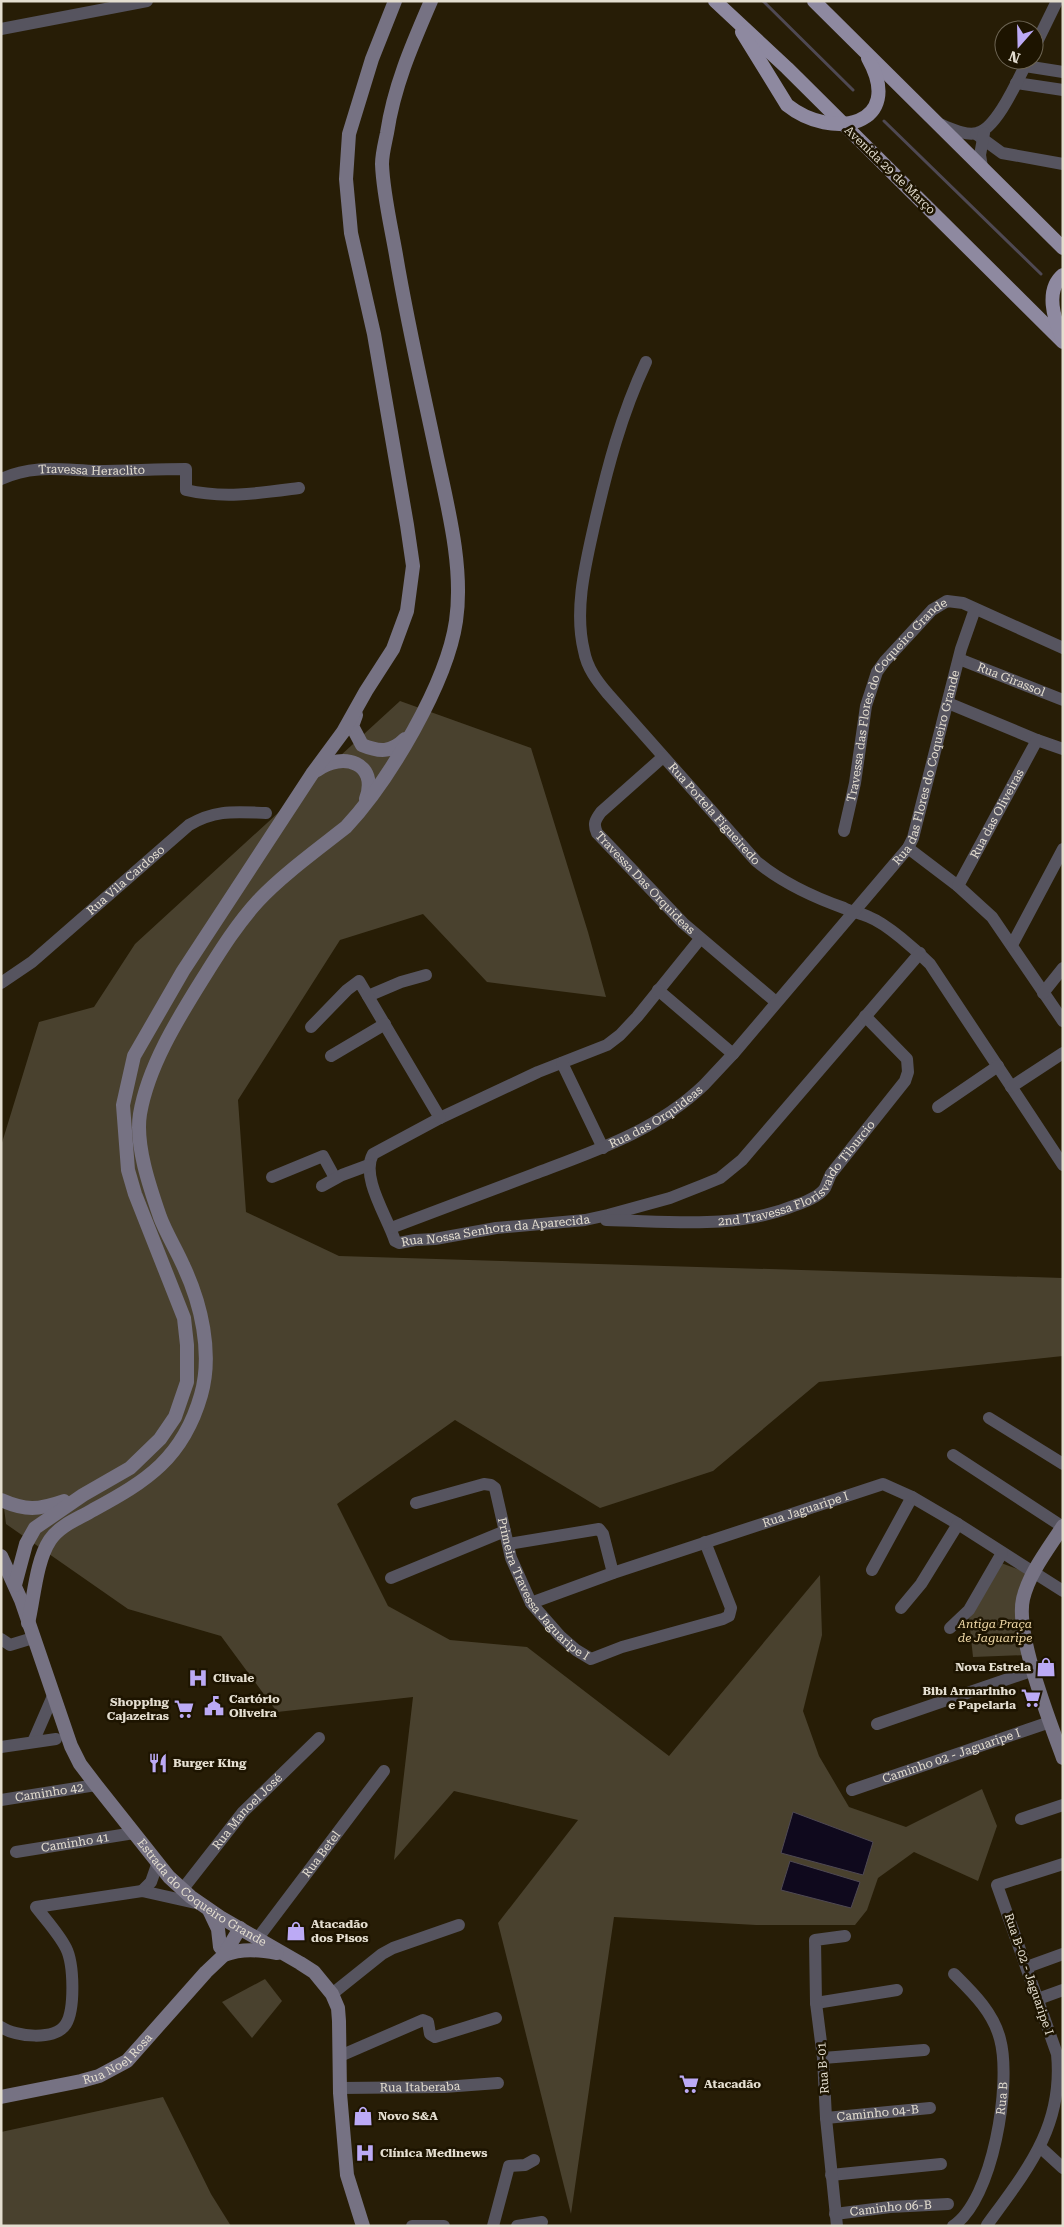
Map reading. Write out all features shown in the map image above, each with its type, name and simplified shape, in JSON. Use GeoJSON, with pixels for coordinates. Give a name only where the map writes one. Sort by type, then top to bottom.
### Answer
{"type":"FeatureCollection","features":[{"type":"Feature","properties":{"kind":"main road"},"geometry":{"type":"LineString","coordinates":[[15,1585],[26,1544],[35,1528],[83,1495],[130,1468],[160,1439],[175,1416],[187,1382],[188,1345],[184,1318],[135,1194],[128,1170],[123,1105],[134,1056],[183,971],[312,774],[343,732],[393,649],[407,611],[413,566],[374,334],[351,233],[346,179],[349,134],[372,59],[395,1]]}},
{"type":"Feature","properties":{"kind":"main road"},"geometry":{"type":"LineString","coordinates":[[28,1623],[41,1561],[50,1540],[60,1529],[133,1488],[157,1470],[175,1451],[192,1418],[201,1394],[205,1364],[204,1338],[199,1304],[184,1266],[161,1220],[148,1179],[141,1146],[140,1115],[158,1058],[182,1012],[225,943],[258,901],[346,827],[357,815],[411,734],[446,662],[456,621],[458,576],[446,498],[407,320],[382,163],[392,102],[405,60],[431,1]]}},
{"type":"Feature","properties":{"kind":"main road","name":"Avenida 29 de Março"},"geometry":{"type":"LineString","coordinates":[[715,1],[781,62],[1063,340]]}},
{"type":"Feature","properties":{"kind":"main road"},"geometry":{"type":"LineString","coordinates":[[814,1],[1063,248]]}},
{"type":"Feature","properties":{"kind":"main road"},"geometry":{"type":"LineString","coordinates":[[732,17],[787,105],[796,113],[827,124],[844,125],[855,123],[865,118],[873,110],[877,100],[876,76],[861,46]]}},
{"type":"Feature","properties":{"kind":"main road"},"geometry":{"type":"LineString","coordinates":[[1063,275],[1054,287],[1052,297],[1057,325],[1063,340]]}},
{"type":"Feature","properties":{"kind":"main road"},"geometry":{"type":"LineString","coordinates":[[360,703],[352,726],[362,745],[374,750],[387,751],[399,746],[411,734]]}},
{"type":"Feature","properties":{"kind":"main road"},"geometry":{"type":"LineString","coordinates":[[312,774],[328,762],[343,760],[362,768],[367,775],[369,788],[357,815]]}},
{"type":"Feature","properties":{"kind":"main road"},"geometry":{"type":"LineString","coordinates":[[1,1500],[28,1509],[47,1507],[83,1495]]}},
{"type":"Feature","properties":{"kind":"main road"},"geometry":{"type":"LineString","coordinates":[[1063,1526],[1027,1586],[1022,1609],[1025,1636],[1034,1670],[1063,1758]]}},
{"type":"Feature","properties":{"kind":"main road","name":"Estrada do Coqueiro Grande"},"geometry":{"type":"LineString","coordinates":[[1,1556],[15,1585],[71,1746],[80,1764],[182,1890],[205,1907],[287,1954],[314,1972],[332,1994],[338,2008],[340,2088],[347,2175],[363,2226]]}},
{"type":"Feature","properties":{"kind":"main road"},"geometry":{"type":"LineString","coordinates":[[205,1907],[218,1929],[222,1951],[250,1949],[287,1954]]}},
{"type":"Feature","properties":{"kind":"main road","name":"Rua Noel Rosa"},"geometry":{"type":"LineString","coordinates":[[1,2097],[81,2081],[114,2069],[127,2061],[206,1972],[222,1951],[236,1926]]}},
{"type":"Feature","properties":{"kind":"street"},"geometry":{"type":"LineString","coordinates":[[1,29],[147,1]]}},
{"type":"Feature","properties":{"kind":"street"},"geometry":{"type":"LineString","coordinates":[[1044,28],[1057,1]]}},
{"type":"Feature","properties":{"kind":"street"},"geometry":{"type":"LineString","coordinates":[[1044,67],[1063,72]]}},
{"type":"Feature","properties":{"kind":"street"},"geometry":{"type":"LineString","coordinates":[[982,167],[980,155],[981,134],[1004,105],[1022,70]]}},
{"type":"Feature","properties":{"kind":"street"},"geometry":{"type":"LineString","coordinates":[[1016,83],[1063,90]]}},
{"type":"Feature","properties":{"kind":"street"},"geometry":{"type":"LineString","coordinates":[[939,124],[981,134],[1002,153],[1063,164]]}},
{"type":"Feature","properties":{"kind":"street","name":"Rua Portela Figueiredo"},"geometry":{"type":"LineString","coordinates":[[646,362],[633,390],[606,472],[586,562],[582,589],[582,632],[583,650],[588,666],[596,680],[744,850],[768,871],[804,890],[872,918],[920,953],[935,971],[1063,1165]]}},
{"type":"Feature","properties":{"kind":"street","name":"Travessa Heraclito"},"geometry":{"type":"LineString","coordinates":[[1,479],[24,470],[40,469],[96,471],[186,469],[186,490],[202,494],[240,495],[299,488]]}},
{"type":"Feature","properties":{"kind":"street","name":"Travessa das Flores do Coqueiro Grande"},"geometry":{"type":"LineString","coordinates":[[844,831],[855,783],[866,706],[877,672],[940,604],[947,601],[955,601],[1063,648]]}},
{"type":"Feature","properties":{"kind":"street","name":"Rua das Flores do Coqueiro Grande"},"geometry":{"type":"LineString","coordinates":[[854,912],[908,848],[918,826],[959,659],[975,609]]}},
{"type":"Feature","properties":{"kind":"street","name":"Rua Girassol"},"geometry":{"type":"LineString","coordinates":[[959,659],[1063,700]]}},
{"type":"Feature","properties":{"kind":"street"},"geometry":{"type":"LineString","coordinates":[[948,703],[1063,749]]}},
{"type":"Feature","properties":{"kind":"street","name":"Rua das Oliveiras"},"geometry":{"type":"LineString","coordinates":[[958,886],[1037,740]]}},
{"type":"Feature","properties":{"kind":"street","name":"Travessa Das Orquideas"},"geometry":{"type":"LineString","coordinates":[[663,757],[601,812],[594,826],[602,839],[700,939],[776,1002]]}},
{"type":"Feature","properties":{"kind":"street","name":"Rua Vila Cardoso"},"geometry":{"type":"LineString","coordinates":[[1,983],[32,962],[189,826],[203,817],[215,813],[266,812]]}},
{"type":"Feature","properties":{"kind":"street"},"geometry":{"type":"LineString","coordinates":[[908,848],[958,886],[992,917],[1063,1022]]}},
{"type":"Feature","properties":{"kind":"street"},"geometry":{"type":"LineString","coordinates":[[1012,945],[1063,849]]}},
{"type":"Feature","properties":{"kind":"street","name":"Rua das Orquideas"},"geometry":{"type":"LineString","coordinates":[[391,1228],[603,1148],[633,1135],[678,1107],[704,1085],[733,1054],[854,912]]}},
{"type":"Feature","properties":{"kind":"street"},"geometry":{"type":"LineString","coordinates":[[322,1186],[335,1178],[369,1165],[373,1154],[440,1118],[562,1062],[607,1045],[626,1029],[700,939]]}},
{"type":"Feature","properties":{"kind":"street","name":"Rua Nossa Senhora da Aparecida"},"geometry":{"type":"LineString","coordinates":[[369,1165],[378,1200],[395,1241],[399,1243],[504,1227],[585,1220],[670,1198],[704,1186],[733,1169],[920,953]]}},
{"type":"Feature","properties":{"kind":"street"},"geometry":{"type":"LineString","coordinates":[[1043,993],[1063,968]]}},
{"type":"Feature","properties":{"kind":"street"},"geometry":{"type":"LineString","coordinates":[[368,996],[401,982],[426,975]]}},
{"type":"Feature","properties":{"kind":"street"},"geometry":{"type":"LineString","coordinates":[[311,1026],[347,990],[359,982],[440,1118]]}},
{"type":"Feature","properties":{"kind":"street"},"geometry":{"type":"LineString","coordinates":[[658,990],[733,1054]]}},
{"type":"Feature","properties":{"kind":"street","name":"2nd Travessa Florisvaido Tiburcio"},"geometry":{"type":"LineString","coordinates":[[585,1220],[728,1222],[785,1210],[819,1194],[824,1189],[831,1174],[905,1081],[908,1072],[907,1059],[865,1016]]}},
{"type":"Feature","properties":{"kind":"street"},"geometry":{"type":"LineString","coordinates":[[331,1056],[385,1024]]}},
{"type":"Feature","properties":{"kind":"street"},"geometry":{"type":"LineString","coordinates":[[1012,1087],[1063,1053]]}},
{"type":"Feature","properties":{"kind":"street"},"geometry":{"type":"LineString","coordinates":[[562,1062],[603,1148]]}},
{"type":"Feature","properties":{"kind":"street"},"geometry":{"type":"LineString","coordinates":[[938,1107],[998,1066]]}},
{"type":"Feature","properties":{"kind":"street"},"geometry":{"type":"LineString","coordinates":[[272,1177],[323,1156],[335,1178]]}},
{"type":"Feature","properties":{"kind":"street"},"geometry":{"type":"LineString","coordinates":[[989,1418],[1063,1464]]}},
{"type":"Feature","properties":{"kind":"street"},"geometry":{"type":"LineString","coordinates":[[954,1455],[1063,1526]]}},
{"type":"Feature","properties":{"kind":"street","name":"Primeira Travessa Jaguaripe I"},"geometry":{"type":"LineString","coordinates":[[416,1503],[484,1484],[496,1488],[511,1558],[531,1603],[566,1640],[587,1658],[591,1659],[622,1647],[729,1616],[731,1608],[705,1542]]}},
{"type":"Feature","properties":{"kind":"street","name":"Rua Jaguaripe I"},"geometry":{"type":"LineString","coordinates":[[531,1603],[613,1573],[883,1484],[912,1497],[958,1524],[1063,1591]]}},
{"type":"Feature","properties":{"kind":"street"},"geometry":{"type":"LineString","coordinates":[[872,1570],[912,1497]]}},
{"type":"Feature","properties":{"kind":"street"},"geometry":{"type":"LineString","coordinates":[[901,1608],[921,1584],[958,1524]]}},
{"type":"Feature","properties":{"kind":"street"},"geometry":{"type":"LineString","coordinates":[[508,1544],[599,1529],[603,1534],[613,1573]]}},
{"type":"Feature","properties":{"kind":"street"},"geometry":{"type":"LineString","coordinates":[[391,1578],[505,1531]]}},
{"type":"Feature","properties":{"kind":"street"},"geometry":{"type":"LineString","coordinates":[[950,1628],[968,1610],[1002,1552]]}},
{"type":"Feature","properties":{"kind":"street"},"geometry":{"type":"LineString","coordinates":[[1,1639],[10,1644],[33,1638]]}},
{"type":"Feature","properties":{"kind":"street"},"geometry":{"type":"LineString","coordinates":[[877,1724],[1034,1670]]}},
{"type":"Feature","properties":{"kind":"street"},"geometry":{"type":"LineString","coordinates":[[33,1742],[53,1696]]}},
{"type":"Feature","properties":{"kind":"street","name":"Caminho 02 - Jaguaripe I"},"geometry":{"type":"LineString","coordinates":[[852,1790],[1050,1722]]}},
{"type":"Feature","properties":{"kind":"street","name":"Rua Manoel José"},"geometry":{"type":"LineString","coordinates":[[182,1890],[244,1812],[319,1738]]}},
{"type":"Feature","properties":{"kind":"street"},"geometry":{"type":"LineString","coordinates":[[1,1747],[56,1739]]}},
{"type":"Feature","properties":{"kind":"street","name":"Rua Betel"},"geometry":{"type":"LineString","coordinates":[[258,1938],[384,1771]]}},
{"type":"Feature","properties":{"kind":"street","name":"Caminho 42"},"geometry":{"type":"LineString","coordinates":[[1,1800],[96,1785]]}},
{"type":"Feature","properties":{"kind":"street"},"geometry":{"type":"LineString","coordinates":[[1021,1819],[1063,1805]]}},
{"type":"Feature","properties":{"kind":"street","name":"Caminho 41"},"geometry":{"type":"LineString","coordinates":[[16,1852],[134,1833]]}},
{"type":"Feature","properties":{"kind":"street"},"geometry":{"type":"LineString","coordinates":[[142,1891],[151,1882],[158,1862]]}},
{"type":"Feature","properties":{"kind":"street","name":"Rua B-02 - Jaguaripe I"},"geometry":{"type":"LineString","coordinates":[[987,2225],[1040,2147],[1057,2114],[1060,2052],[1026,1967],[998,1884],[1063,1864]]}},
{"type":"Feature","properties":{"kind":"street"},"geometry":{"type":"LineString","coordinates":[[1,2027],[7,2031],[38,2037],[60,2030],[66,2024],[71,2008],[72,1967],[66,1948],[36,1907],[142,1891],[205,1907]]}},
{"type":"Feature","properties":{"kind":"street"},"geometry":{"type":"LineString","coordinates":[[332,1994],[382,1954],[459,1925]]}},
{"type":"Feature","properties":{"kind":"street","name":"Rua B-01"},"geometry":{"type":"LineString","coordinates":[[836,2220],[826,2118],[823,2058],[816,2003],[815,1940],[845,1936]]}},
{"type":"Feature","properties":{"kind":"street"},"geometry":{"type":"LineString","coordinates":[[1026,1967],[1063,1954]]}},
{"type":"Feature","properties":{"kind":"street","name":"Rua B"},"geometry":{"type":"LineString","coordinates":[[953,2226],[963,2218],[985,2176],[996,2140],[1005,2067],[1000,2038],[988,2012],[954,1974]]}},
{"type":"Feature","properties":{"kind":"street"},"geometry":{"type":"LineString","coordinates":[[816,2003],[897,1990]]}},
{"type":"Feature","properties":{"kind":"street"},"geometry":{"type":"LineString","coordinates":[[1038,1999],[1063,1990]]}},
{"type":"Feature","properties":{"kind":"street"},"geometry":{"type":"LineString","coordinates":[[340,2056],[423,2020],[428,2022],[430,2034],[435,2037],[496,2018]]}},
{"type":"Feature","properties":{"kind":"street"},"geometry":{"type":"LineString","coordinates":[[823,2058],[924,2050]]}},
{"type":"Feature","properties":{"kind":"street","name":"Rua Itaberaba"},"geometry":{"type":"LineString","coordinates":[[340,2088],[444,2088],[498,2083]]}},
{"type":"Feature","properties":{"kind":"street","name":"Caminho 04-B"},"geometry":{"type":"LineString","coordinates":[[826,2118],[930,2108]]}},
{"type":"Feature","properties":{"kind":"street"},"geometry":{"type":"LineString","coordinates":[[1040,2147],[1063,2168]]}},
{"type":"Feature","properties":{"kind":"street"},"geometry":{"type":"LineString","coordinates":[[534,2160],[525,2165],[510,2166],[494,2223],[516,2226],[542,2222]]}},
{"type":"Feature","properties":{"kind":"street"},"geometry":{"type":"LineString","coordinates":[[831,2174],[941,2164]]}},
{"type":"Feature","properties":{"kind":"street","name":"Caminho 06-B"},"geometry":{"type":"LineString","coordinates":[[836,2220],[890,2207],[948,2204]]}},
{"type":"Feature","properties":{"kind":"street"},"geometry":{"type":"LineString","coordinates":[[412,2226],[444,2226]]}},
{"type":"Feature","properties":{"kind":"green space"},"geometry":{"type":"Polygon","coordinates":[[[400,701],[531,748],[588,932],[606,997],[487,982],[423,914],[340,940],[238,1100],[246,1212],[339,1256],[1063,1278],[1063,1356],[819,1382],[713,1471],[600,1508],[455,1420],[337,1504],[388,1606],[450,1640],[527,1647],[669,1756],[820,1575],[822,1635],[803,1711],[819,1756],[849,1807],[906,1827],[982,1789],[997,1826],[978,1881],[914,1852],[878,1878],[867,1910],[855,1925],[756,1925],[614,1917],[571,2214],[498,1923],[578,1820],[454,1791],[394,1860],[413,1697],[277,1712],[221,1636],[128,1609],[6,1524],[1,1483],[1,1146],[39,1022],[94,1007],[135,944],[400,701]]]}},
{"type":"Feature","properties":{"kind":"green space","name":"Antiga Praça de Jaguaripe"},"geometry":{"type":"Polygon","coordinates":[[[1001,1563],[1028,1573],[1026,1655],[973,1657],[969,1619],[1001,1563]]]}},
{"type":"Feature","properties":{"kind":"green space"},"geometry":{"type":"Polygon","coordinates":[[[265,1979],[282,2001],[252,2038],[222,2002],[265,1979]]]}},
{"type":"Feature","properties":{"kind":"green space"},"geometry":{"type":"Polygon","coordinates":[[[163,2097],[211,2194],[231,2226],[1,2226],[1,2132],[163,2097]]]}},
{"type":"Feature","properties":{"kind":"shaded area"},"geometry":{"type":"Polygon","coordinates":[[[793,1812],[873,1842],[863,1875],[781,1853],[793,1812]]]}},
{"type":"Feature","properties":{"kind":"shaded area"},"geometry":{"type":"Polygon","coordinates":[[[790,1861],[860,1882],[851,1908],[781,1890],[790,1861]]]}},
{"type":"Feature","properties":{"kind":"waterway"},"geometry":{"type":"LineString","coordinates":[[763,1],[853,90]]}},
{"type":"Feature","properties":{"kind":"waterway"},"geometry":{"type":"LineString","coordinates":[[884,121],[1041,274]]}},
{"type":"Feature","properties":{"kind":"place","name":"Nova Estrela"},"geometry":{"type":"Point","coordinates":[1046,1667]}},
{"type":"Feature","properties":{"kind":"place","name":"Clivale"},"geometry":{"type":"Point","coordinates":[198,1678]}},
{"type":"Feature","properties":{"kind":"place","name":"Bibi Armarinho e Papelaria"},"geometry":{"type":"Point","coordinates":[1031,1698]}},
{"type":"Feature","properties":{"kind":"place","name":"Cartório Oliveira"},"geometry":{"type":"Point","coordinates":[214,1706]}},
{"type":"Feature","properties":{"kind":"place","name":"Shopping Cajazeiras"},"geometry":{"type":"Point","coordinates":[184,1709]}},
{"type":"Feature","properties":{"kind":"place","name":"Burger King"},"geometry":{"type":"Point","coordinates":[158,1763]}},
{"type":"Feature","properties":{"kind":"place","name":"Atacadão dos Pisos"},"geometry":{"type":"Point","coordinates":[296,1931]}},
{"type":"Feature","properties":{"kind":"place","name":"Atacadão"},"geometry":{"type":"Point","coordinates":[689,2084]}},
{"type":"Feature","properties":{"kind":"place","name":"Novo S&A"},"geometry":{"type":"Point","coordinates":[363,2116]}},
{"type":"Feature","properties":{"kind":"place","name":"Clínica Medinews"},"geometry":{"type":"Point","coordinates":[365,2153]}}]}
